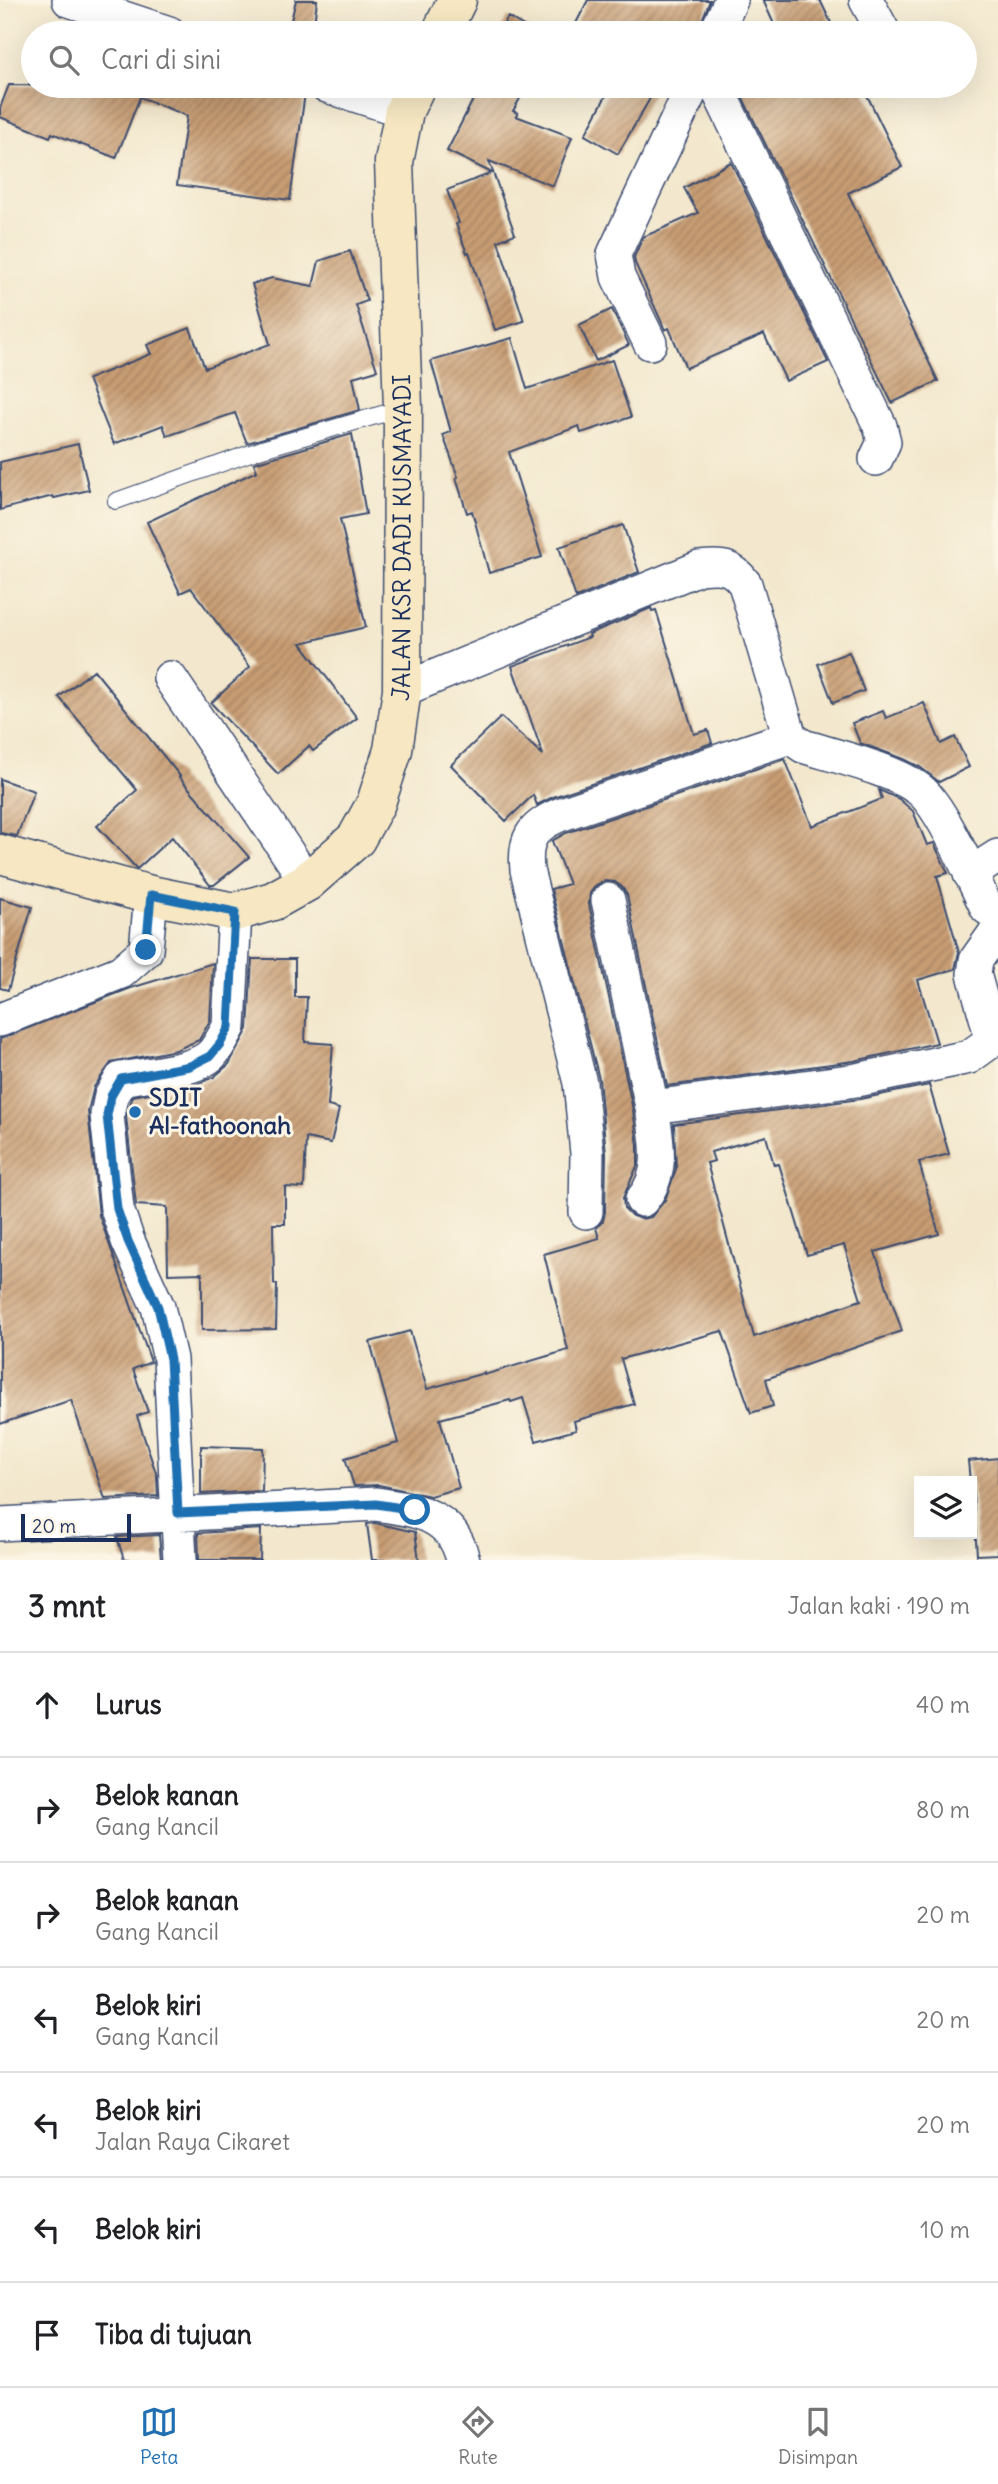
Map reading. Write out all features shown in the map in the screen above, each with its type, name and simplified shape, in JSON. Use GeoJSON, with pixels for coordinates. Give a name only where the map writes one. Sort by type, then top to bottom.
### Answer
{"type":"FeatureCollection","features":[{"type":"Feature","properties":{"kind":"main road","name":"JALAN KSR DADI KUSMAYADI"},"geometry":{"type":"LineString","coordinates":[[235,912],[274,901],[307,882],[356,839],[376,803],[393,750],[402,690],[403,407],[394,162],[410,99]]}},
{"type":"Feature","properties":{"kind":"main road"},"geometry":{"type":"LineString","coordinates":[[0,854],[151,895],[235,912]]}},
{"type":"Feature","properties":{"kind":"street"},"geometry":{"type":"LineString","coordinates":[[69,0],[133,21]]}},
{"type":"Feature","properties":{"kind":"street"},"geometry":{"type":"LineString","coordinates":[[721,21],[731,0]]}},
{"type":"Feature","properties":{"kind":"street"},"geometry":{"type":"LineString","coordinates":[[866,0],[877,21]]}},
{"type":"Feature","properties":{"kind":"street"},"geometry":{"type":"LineString","coordinates":[[650,343],[618,277],[614,254],[687,98]]}},
{"type":"Feature","properties":{"kind":"street"},"geometry":{"type":"LineString","coordinates":[[722,98],[880,426],[884,442],[876,459]]}},
{"type":"Feature","properties":{"kind":"street"},"geometry":{"type":"LineString","coordinates":[[402,690],[699,568],[719,566],[735,571],[745,584],[790,737],[803,746],[905,779],[922,791],[937,810],[987,908],[998,916]]}},
{"type":"Feature","properties":{"kind":"street"},"geometry":{"type":"LineString","coordinates":[[170,678],[307,882]]}},
{"type":"Feature","properties":{"kind":"street"},"geometry":{"type":"LineString","coordinates":[[586,1212],[587,1153],[580,1083],[527,870],[525,852],[529,839],[541,823],[559,815],[790,737]]}},
{"type":"Feature","properties":{"kind":"street"},"geometry":{"type":"LineString","coordinates":[[970,874],[998,856]]}},
{"type":"Feature","properties":{"kind":"street"},"geometry":{"type":"LineString","coordinates":[[0,1020],[121,972],[146,950],[151,895]]}},
{"type":"Feature","properties":{"kind":"street"},"geometry":{"type":"LineString","coordinates":[[608,900],[652,1107],[658,1171],[642,1200]]}},
{"type":"Feature","properties":{"kind":"street"},"geometry":{"type":"LineString","coordinates":[[180,1560],[170,1359],[158,1307],[128,1241],[117,1209],[107,1115],[111,1096],[121,1079],[190,1066],[210,1056],[220,1044],[229,1027],[235,912]]}},
{"type":"Feature","properties":{"kind":"street"},"geometry":{"type":"LineString","coordinates":[[652,1107],[857,1080],[969,1058],[987,1044],[990,1038],[974,974],[976,960],[998,929]]}},
{"type":"Feature","properties":{"kind":"street"},"geometry":{"type":"LineString","coordinates":[[0,1524],[376,1504],[415,1510],[436,1519],[449,1529],[463,1560]]}},
{"type":"Feature","properties":{"kind":"lane"},"geometry":{"type":"LineString","coordinates":[[116,502],[262,449],[403,407]]}},
{"type":"Feature","properties":{"kind":"building"},"geometry":{"type":"Polygon","coordinates":[[[296,0],[317,0],[314,21],[291,21],[296,0]]]}},
{"type":"Feature","properties":{"kind":"building"},"geometry":{"type":"Polygon","coordinates":[[[588,0],[710,0],[702,21],[577,21],[588,0]]]}},
{"type":"Feature","properties":{"kind":"building"},"geometry":{"type":"Polygon","coordinates":[[[763,0],[820,0],[830,21],[773,21],[763,0]]]}},
{"type":"Feature","properties":{"kind":"building"},"geometry":{"type":"Polygon","coordinates":[[[9,85],[21,85],[21,98],[140,98],[116,158],[52,133],[50,137],[0,117],[0,108],[9,85]]]}},
{"type":"Feature","properties":{"kind":"building"},"geometry":{"type":"Polygon","coordinates":[[[142,98],[304,98],[290,200],[177,185],[187,116],[142,98]]]}},
{"type":"Feature","properties":{"kind":"building"},"geometry":{"type":"Polygon","coordinates":[[[474,98],[520,98],[513,111],[518,113],[516,116],[572,137],[553,186],[489,161],[515,234],[498,241],[524,321],[495,330],[469,252],[467,253],[456,224],[459,223],[447,190],[492,173],[447,151],[474,98]]]}},
{"type":"Feature","properties":{"kind":"building"},"geometry":{"type":"Polygon","coordinates":[[[605,98],[650,98],[618,154],[585,135],[605,98]]]}},
{"type":"Feature","properties":{"kind":"building"},"geometry":{"type":"Polygon","coordinates":[[[743,98],[868,98],[902,167],[848,193],[938,381],[892,403],[743,98]]]}},
{"type":"Feature","properties":{"kind":"building"},"geometry":{"type":"Polygon","coordinates":[[[731,162],[828,362],[786,381],[764,334],[686,368],[669,328],[665,330],[635,263],[634,257],[643,237],[698,213],[684,188],[731,162]]]}},
{"type":"Feature","properties":{"kind":"building"},"geometry":{"type":"Polygon","coordinates":[[[350,251],[367,301],[356,305],[377,370],[353,377],[360,410],[247,443],[235,413],[167,436],[163,425],[114,444],[88,379],[151,354],[147,345],[190,328],[205,368],[270,344],[252,284],[272,278],[313,286],[319,261],[350,251]]]}},
{"type":"Feature","properties":{"kind":"building"},"geometry":{"type":"Polygon","coordinates":[[[612,309],[629,345],[596,361],[579,325],[612,309]]]}},
{"type":"Feature","properties":{"kind":"building"},"geometry":{"type":"Polygon","coordinates":[[[512,338],[527,389],[612,360],[631,417],[581,433],[579,426],[509,452],[542,557],[489,573],[472,511],[467,513],[443,435],[451,432],[431,361],[512,338]]]}},
{"type":"Feature","properties":{"kind":"building"},"geometry":{"type":"Polygon","coordinates":[[[352,434],[366,514],[340,519],[366,627],[301,643],[357,718],[313,751],[309,746],[278,774],[211,703],[250,667],[191,588],[180,593],[147,522],[257,471],[254,463],[352,434]]]}},
{"type":"Feature","properties":{"kind":"building"},"geometry":{"type":"Polygon","coordinates":[[[78,444],[89,490],[0,510],[0,462],[78,444]]]}},
{"type":"Feature","properties":{"kind":"building"},"geometry":{"type":"Polygon","coordinates":[[[623,525],[639,572],[576,598],[559,547],[623,525]]]}},
{"type":"Feature","properties":{"kind":"building"},"geometry":{"type":"Polygon","coordinates":[[[651,608],[652,611],[656,610],[694,734],[708,730],[712,743],[553,797],[537,805],[533,795],[506,821],[451,765],[501,717],[543,755],[512,666],[590,637],[589,634],[651,608]]]}},
{"type":"Feature","properties":{"kind":"building"},"geometry":{"type":"Polygon","coordinates":[[[849,652],[864,691],[833,703],[818,664],[849,652]]]}},
{"type":"Feature","properties":{"kind":"building"},"geometry":{"type":"Polygon","coordinates":[[[94,670],[179,777],[249,857],[214,885],[210,885],[172,837],[137,869],[97,826],[137,790],[59,697],[94,670]]]}},
{"type":"Feature","properties":{"kind":"building"},"geometry":{"type":"Polygon","coordinates":[[[924,703],[941,744],[955,737],[969,767],[939,782],[920,767],[904,759],[860,743],[852,723],[883,711],[886,718],[924,703]]]}},
{"type":"Feature","properties":{"kind":"building"},"geometry":{"type":"Polygon","coordinates":[[[785,759],[812,826],[882,799],[879,790],[899,799],[913,811],[927,845],[934,843],[948,873],[937,876],[959,952],[955,969],[918,980],[937,1043],[854,1061],[667,1086],[627,895],[615,882],[605,881],[596,885],[590,893],[589,904],[638,1145],[638,1164],[623,1198],[624,1208],[632,1216],[641,1219],[651,1217],[665,1200],[676,1169],[674,1124],[860,1099],[929,1085],[949,1154],[919,1162],[939,1234],[875,1252],[902,1331],[766,1379],[773,1406],[751,1413],[722,1331],[621,1359],[634,1404],[574,1421],[576,1430],[536,1441],[523,1398],[440,1419],[459,1488],[430,1496],[379,1485],[354,1486],[345,1458],[398,1443],[370,1342],[410,1331],[427,1389],[568,1350],[544,1254],[599,1238],[596,1228],[603,1221],[605,1212],[606,1153],[599,1079],[551,889],[569,884],[552,841],[566,833],[785,759]],[[766,1136],[711,1152],[714,1161],[707,1163],[754,1337],[861,1300],[844,1245],[807,1255],[779,1164],[774,1165],[766,1136]]]}},
{"type":"Feature","properties":{"kind":"building"},"geometry":{"type":"Polygon","coordinates":[[[0,779],[34,791],[17,836],[0,833],[0,779]]]}},
{"type":"Feature","properties":{"kind":"building"},"geometry":{"type":"Polygon","coordinates":[[[0,898],[32,907],[8,990],[0,988],[0,898]]]}},
{"type":"Feature","properties":{"kind":"building"},"geometry":{"type":"Polygon","coordinates":[[[252,959],[295,959],[295,997],[307,997],[305,1042],[333,1044],[328,1106],[339,1109],[331,1143],[306,1138],[304,1188],[285,1187],[285,1224],[273,1224],[274,1284],[277,1284],[276,1329],[202,1330],[202,1273],[168,1274],[167,1207],[136,1205],[126,1116],[133,1096],[198,1084],[214,1077],[229,1064],[248,1029],[252,959]]]}},
{"type":"Feature","properties":{"kind":"building"},"geometry":{"type":"Polygon","coordinates":[[[213,963],[210,1021],[199,1040],[176,1050],[111,1063],[94,1087],[88,1111],[99,1215],[151,1362],[133,1369],[148,1412],[137,1416],[157,1476],[158,1496],[105,1499],[71,1400],[0,1424],[0,1039],[131,988],[213,963]]]}},
{"type":"Feature","properties":{"kind":"building"},"geometry":{"type":"Polygon","coordinates":[[[201,1446],[263,1448],[262,1491],[201,1494],[201,1446]]]}},
{"type":"Feature","properties":{"kind":"building"},"geometry":{"type":"Polygon","coordinates":[[[998,1458],[998,1554],[977,1555],[977,1476],[970,1476],[968,1461],[998,1458]]]}},
{"type":"Feature","properties":{"kind":"building"},"geometry":{"type":"Polygon","coordinates":[[[375,1523],[415,1532],[419,1560],[372,1560],[367,1524],[375,1523]]]}},
{"type":"Feature","properties":{"kind":"building"},"geometry":{"type":"Polygon","coordinates":[[[261,1529],[260,1560],[199,1560],[198,1533],[261,1529]]]}},
{"type":"Feature","properties":{"kind":"building"},"geometry":{"type":"Polygon","coordinates":[[[159,1535],[161,1560],[124,1560],[117,1537],[159,1535]]]}},
{"type":"Feature","properties":{"kind":"place","name":"SDIT Al-fathoonah"},"geometry":{"type":"Point","coordinates":[135,1112]}},
{"type":"Feature","properties":{"kind":"route"},"geometry":{"type":"LineString","coordinates":[[146,950],[151,895],[235,912],[229,1027],[220,1044],[210,1056],[190,1066],[121,1079],[111,1096],[107,1115],[117,1209],[128,1241],[158,1307],[170,1359],[178,1513],[376,1504],[415,1510]]}}]}
